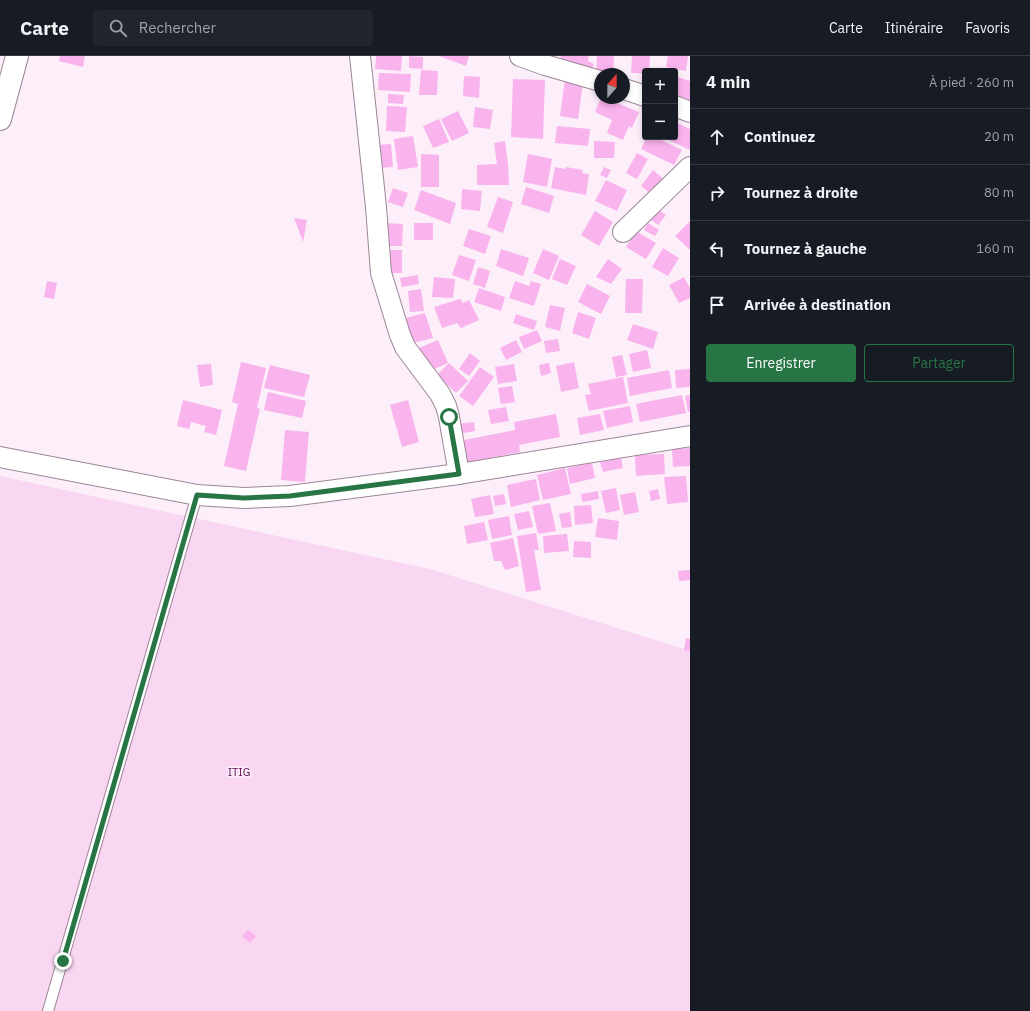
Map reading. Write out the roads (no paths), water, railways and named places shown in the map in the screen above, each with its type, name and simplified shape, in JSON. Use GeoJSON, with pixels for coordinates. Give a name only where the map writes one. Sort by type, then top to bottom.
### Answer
{"type":"FeatureCollection","features":[{"type":"Feature","properties":{"kind":"highway"},"geometry":{"type":"LineString","coordinates":[[0,119],[17,56]]}},
{"type":"Feature","properties":{"kind":"street"},"geometry":{"type":"LineString","coordinates":[[360,56],[376,207],[381,273],[405,347],[440,394],[446,406],[459,474]]}},
{"type":"Feature","properties":{"kind":"street"},"geometry":{"type":"LineString","coordinates":[[520,56],[594,79]]}},
{"type":"Feature","properties":{"kind":"street"},"geometry":{"type":"LineString","coordinates":[[630,91],[642,95]]}},
{"type":"Feature","properties":{"kind":"street"},"geometry":{"type":"LineString","coordinates":[[678,107],[690,112]]}},
{"type":"Feature","properties":{"kind":"street"},"geometry":{"type":"LineString","coordinates":[[623,232],[690,167]]}},
{"type":"Feature","properties":{"kind":"street"},"geometry":{"type":"LineString","coordinates":[[0,457],[197,495],[244,498],[290,496],[459,474],[690,436]]}},
{"type":"Feature","properties":{"kind":"lane"},"geometry":{"type":"LineString","coordinates":[[48,1011],[197,495]]}},
{"type":"Feature","properties":{"kind":"park label","name":"ITIG"},"geometry":{"type":"Point","coordinates":[239,772]}}]}
